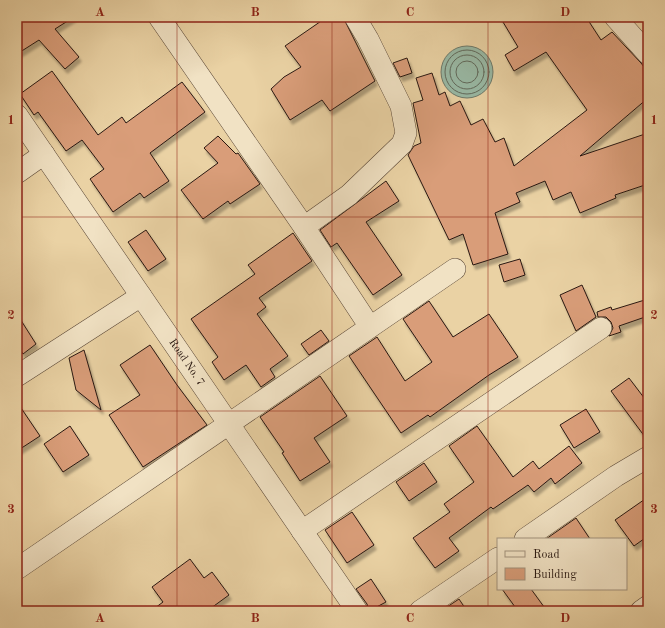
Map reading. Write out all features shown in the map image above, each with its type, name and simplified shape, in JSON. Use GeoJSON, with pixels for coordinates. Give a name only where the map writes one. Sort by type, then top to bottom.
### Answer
{"type":"FeatureCollection","features":[{"type":"Feature","properties":{"kind":"street"},"geometry":{"type":"LineString","coordinates":[[159,17],[304,227],[370,327]]}},
{"type":"Feature","properties":{"kind":"street"},"geometry":{"type":"LineString","coordinates":[[304,227],[349,195],[402,144],[406,132],[401,106],[368,39],[355,17]]}},
{"type":"Feature","properties":{"kind":"street"},"geometry":{"type":"LineString","coordinates":[[615,17],[648,54]]}},
{"type":"Feature","properties":{"kind":"street","name":"Road No. 7"},"geometry":{"type":"LineString","coordinates":[[17,114],[357,611]]}},
{"type":"Feature","properties":{"kind":"street"},"geometry":{"type":"LineString","coordinates":[[17,173],[44,154]]}},
{"type":"Feature","properties":{"kind":"street"},"geometry":{"type":"LineString","coordinates":[[17,569],[228,423],[455,269]]}},
{"type":"Feature","properties":{"kind":"street"},"geometry":{"type":"LineString","coordinates":[[17,376],[141,296]]}},
{"type":"Feature","properties":{"kind":"street"},"geometry":{"type":"LineString","coordinates":[[302,531],[601,328]]}},
{"type":"Feature","properties":{"kind":"street"},"geometry":{"type":"LineString","coordinates":[[526,538],[616,476],[648,457]]}},
{"type":"Feature","properties":{"kind":"street"},"geometry":{"type":"LineString","coordinates":[[420,611],[497,559]]}},
{"type":"Feature","properties":{"kind":"street"},"geometry":{"type":"LineString","coordinates":[[641,611],[648,606]]}},
{"type":"Feature","properties":{"kind":"water"},"geometry":{"type":"Polygon","coordinates":[[[467,46],[477,48],[485,54],[491,62],[493,72],[491,82],[485,90],[477,96],[467,98],[457,96],[449,90],[443,82],[441,72],[443,62],[449,54],[457,48],[467,46]]]}},
{"type":"Feature","properties":{"kind":"building"},"geometry":{"type":"Polygon","coordinates":[[[17,17],[74,17],[55,29],[79,57],[65,69],[39,40],[17,54],[17,17]]]}},
{"type":"Feature","properties":{"kind":"building"},"geometry":{"type":"Polygon","coordinates":[[[327,17],[343,17],[375,81],[330,111],[322,100],[290,120],[271,89],[284,77],[301,67],[285,46],[327,17]]]}},
{"type":"Feature","properties":{"kind":"building"},"geometry":{"type":"Polygon","coordinates":[[[500,17],[586,17],[601,40],[612,32],[641,63],[648,72],[648,98],[580,156],[648,133],[648,184],[615,195],[616,198],[580,213],[571,192],[553,200],[545,181],[516,193],[520,202],[495,213],[508,254],[473,265],[463,234],[449,240],[408,155],[414,146],[421,143],[413,103],[423,100],[416,78],[432,73],[439,95],[445,92],[450,106],[460,101],[471,125],[483,119],[495,142],[504,138],[514,166],[587,110],[546,52],[514,71],[505,55],[518,47],[500,17]]]}},
{"type":"Feature","properties":{"kind":"building"},"geometry":{"type":"Polygon","coordinates":[[[407,58],[412,73],[400,77],[393,63],[407,58]]]}},
{"type":"Feature","properties":{"kind":"building"},"geometry":{"type":"Polygon","coordinates":[[[52,71],[98,135],[122,117],[126,123],[182,82],[205,112],[150,153],[169,181],[144,198],[140,193],[113,212],[90,179],[104,169],[82,140],[66,151],[38,112],[34,115],[20,94],[52,71]]]}},
{"type":"Feature","properties":{"kind":"building"},"geometry":{"type":"Polygon","coordinates":[[[218,136],[236,154],[238,153],[260,184],[230,204],[228,201],[203,219],[181,190],[218,163],[204,148],[218,136]]]}},
{"type":"Feature","properties":{"kind":"building"},"geometry":{"type":"Polygon","coordinates":[[[386,181],[399,201],[366,222],[402,275],[373,295],[337,243],[331,247],[320,230],[386,181]]]}},
{"type":"Feature","properties":{"kind":"building"},"geometry":{"type":"Polygon","coordinates":[[[146,230],[166,259],[148,271],[128,242],[146,230]]]}},
{"type":"Feature","properties":{"kind":"building"},"geometry":{"type":"Polygon","coordinates":[[[293,233],[312,261],[259,298],[266,307],[257,314],[288,356],[270,369],[275,377],[261,387],[246,365],[224,380],[212,362],[218,357],[191,319],[255,274],[248,265],[293,233]]]}},
{"type":"Feature","properties":{"kind":"building"},"geometry":{"type":"Polygon","coordinates":[[[520,259],[525,275],[504,282],[499,265],[520,259]]]}},
{"type":"Feature","properties":{"kind":"building"},"geometry":{"type":"Polygon","coordinates":[[[582,285],[596,317],[576,331],[560,295],[582,285]]]}},
{"type":"Feature","properties":{"kind":"building"},"geometry":{"type":"Polygon","coordinates":[[[648,299],[648,316],[619,326],[621,332],[609,336],[613,328],[611,322],[606,317],[598,317],[597,312],[611,307],[612,310],[648,299]]]}},
{"type":"Feature","properties":{"kind":"building"},"geometry":{"type":"Polygon","coordinates":[[[429,301],[453,337],[489,314],[518,357],[489,375],[430,417],[428,415],[401,433],[349,356],[377,337],[405,381],[432,362],[403,319],[429,301]]]}},
{"type":"Feature","properties":{"kind":"building"},"geometry":{"type":"Polygon","coordinates":[[[17,314],[36,344],[23,354],[17,344],[17,314]]]}},
{"type":"Feature","properties":{"kind":"building"},"geometry":{"type":"Polygon","coordinates":[[[321,330],[329,341],[309,355],[301,344],[321,330]]]}},
{"type":"Feature","properties":{"kind":"building"},"geometry":{"type":"Polygon","coordinates":[[[150,345],[177,385],[207,425],[143,467],[109,415],[140,395],[120,365],[150,345]]]}},
{"type":"Feature","properties":{"kind":"building"},"geometry":{"type":"Polygon","coordinates":[[[84,350],[101,410],[76,390],[69,358],[84,350]]]}},
{"type":"Feature","properties":{"kind":"building"},"geometry":{"type":"Polygon","coordinates":[[[320,376],[347,416],[314,438],[330,462],[300,481],[282,453],[284,452],[260,417],[320,376]]]}},
{"type":"Feature","properties":{"kind":"building"},"geometry":{"type":"Polygon","coordinates":[[[629,378],[648,403],[648,441],[611,391],[629,378]]]}},
{"type":"Feature","properties":{"kind":"building"},"geometry":{"type":"Polygon","coordinates":[[[17,402],[40,436],[17,451],[17,402]]]}},
{"type":"Feature","properties":{"kind":"building"},"geometry":{"type":"Polygon","coordinates":[[[586,409],[600,432],[574,448],[560,425],[586,409]]]}},
{"type":"Feature","properties":{"kind":"building"},"geometry":{"type":"Polygon","coordinates":[[[70,426],[89,455],[63,472],[44,444],[70,426]]]}},
{"type":"Feature","properties":{"kind":"building"},"geometry":{"type":"Polygon","coordinates":[[[477,426],[513,477],[533,461],[539,469],[569,446],[582,463],[555,484],[551,478],[534,492],[528,485],[493,509],[491,507],[449,538],[459,551],[435,568],[413,538],[450,512],[444,504],[474,482],[449,446],[477,426]]]}},
{"type":"Feature","properties":{"kind":"building"},"geometry":{"type":"Polygon","coordinates":[[[424,463],[437,482],[409,501],[396,482],[424,463]]]}},
{"type":"Feature","properties":{"kind":"building"},"geometry":{"type":"Polygon","coordinates":[[[648,497],[648,536],[634,546],[615,520],[648,497]]]}},
{"type":"Feature","properties":{"kind":"building"},"geometry":{"type":"Polygon","coordinates":[[[352,512],[374,545],[347,563],[325,530],[352,512]]]}},
{"type":"Feature","properties":{"kind":"building"},"geometry":{"type":"Polygon","coordinates":[[[576,518],[589,538],[547,538],[576,518]]]}},
{"type":"Feature","properties":{"kind":"building"},"geometry":{"type":"Polygon","coordinates":[[[190,559],[204,578],[212,572],[229,595],[207,611],[151,611],[163,602],[152,587],[190,559]]]}},
{"type":"Feature","properties":{"kind":"building"},"geometry":{"type":"Polygon","coordinates":[[[371,579],[386,602],[369,611],[367,604],[356,589],[371,579]]]}},
{"type":"Feature","properties":{"kind":"building"},"geometry":{"type":"Polygon","coordinates":[[[503,590],[532,590],[547,611],[518,611],[503,590]]]}},
{"type":"Feature","properties":{"kind":"building"},"geometry":{"type":"Polygon","coordinates":[[[459,599],[467,611],[441,611],[459,599]]]}}]}
